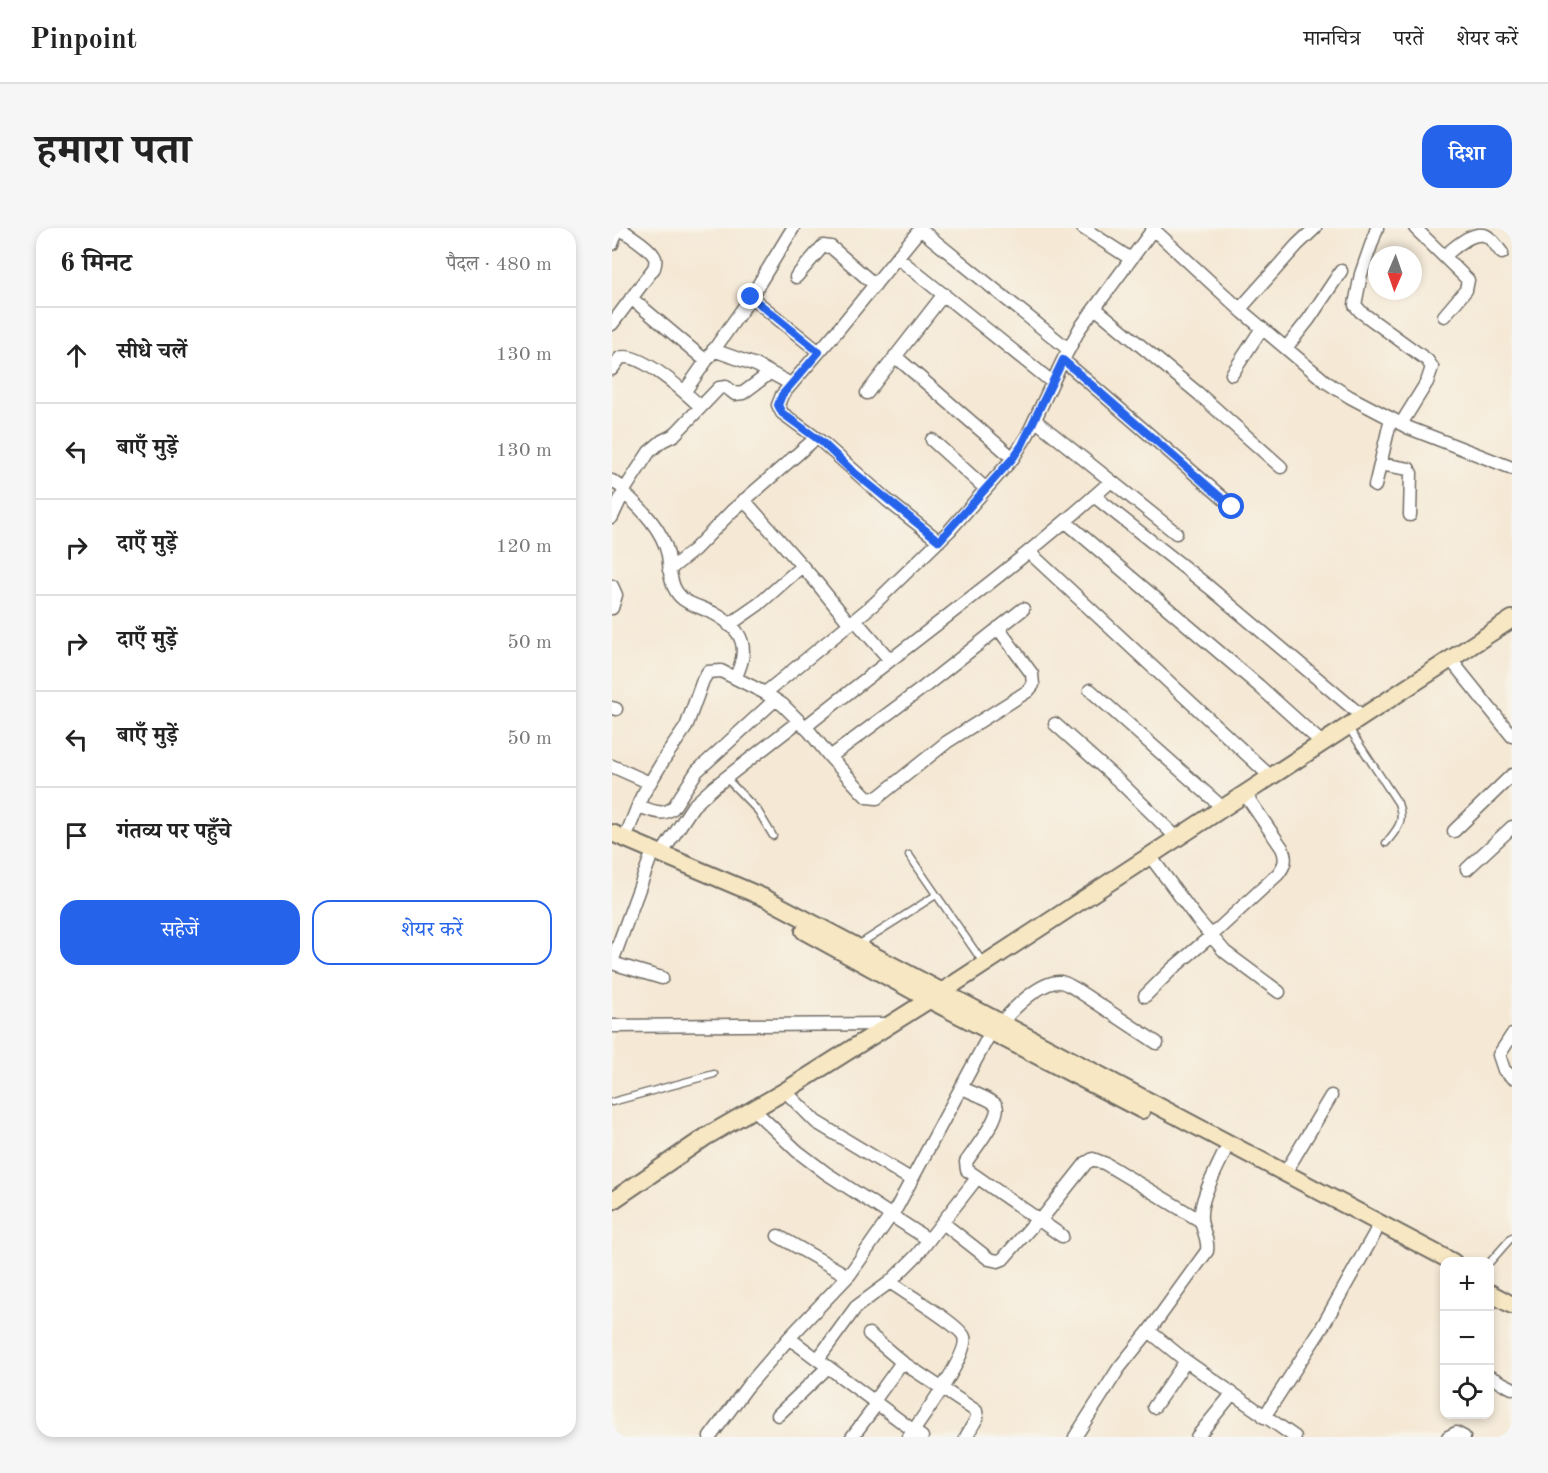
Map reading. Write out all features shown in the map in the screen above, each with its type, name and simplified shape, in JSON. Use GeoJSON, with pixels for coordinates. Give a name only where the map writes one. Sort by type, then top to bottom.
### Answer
{"type":"FeatureCollection","features":[{"type":"Feature","properties":{"kind":"street"},"geometry":{"type":"LineString","coordinates":[[612,244],[619,228],[655,257],[654,268],[612,324]]}},
{"type":"Feature","properties":{"kind":"street"},"geometry":{"type":"LineString","coordinates":[[685,391],[751,297],[793,228]]}},
{"type":"Feature","properties":{"kind":"street"},"geometry":{"type":"LineString","coordinates":[[1083,228],[1131,258]]}},
{"type":"Feature","properties":{"kind":"street"},"geometry":{"type":"LineString","coordinates":[[1240,309],[1315,228]]}},
{"type":"Feature","properties":{"kind":"street"},"geometry":{"type":"LineString","coordinates":[[1375,486],[1380,464],[1396,421],[1427,382],[1432,367],[1427,360],[1361,312],[1355,305],[1361,274],[1377,228]]}},
{"type":"Feature","properties":{"kind":"street"},"geometry":{"type":"LineString","coordinates":[[1415,228],[1464,274],[1468,284],[1466,290],[1444,316]]}},
{"type":"Feature","properties":{"kind":"street"},"geometry":{"type":"LineString","coordinates":[[939,541],[880,494],[816,438],[782,413],[779,401],[921,229],[1065,354],[1232,507]]}},
{"type":"Feature","properties":{"kind":"street"},"geometry":{"type":"LineString","coordinates":[[638,806],[660,813],[669,812],[697,771],[770,697],[939,541],[986,489],[1022,445],[1065,354],[1095,308],[1154,229],[1240,309],[1326,382],[1350,398],[1396,421],[1512,468]]}},
{"type":"Feature","properties":{"kind":"street"},"geometry":{"type":"LineString","coordinates":[[1445,255],[1469,237],[1480,235],[1489,238],[1502,253]]}},
{"type":"Feature","properties":{"kind":"street"},"geometry":{"type":"LineString","coordinates":[[796,278],[823,246],[827,246],[875,285]]}},
{"type":"Feature","properties":{"kind":"street"},"geometry":{"type":"LineString","coordinates":[[898,258],[1052,382]]}},
{"type":"Feature","properties":{"kind":"street"},"geometry":{"type":"LineString","coordinates":[[1286,348],[1309,319],[1341,271]]}},
{"type":"Feature","properties":{"kind":"street"},"geometry":{"type":"LineString","coordinates":[[867,393],[944,294]]}},
{"type":"Feature","properties":{"kind":"street"},"geometry":{"type":"LineString","coordinates":[[751,297],[819,352]]}},
{"type":"Feature","properties":{"kind":"street"},"geometry":{"type":"LineString","coordinates":[[631,298],[706,361]]}},
{"type":"Feature","properties":{"kind":"street"},"geometry":{"type":"LineString","coordinates":[[1095,308],[1199,394],[1281,467]]}},
{"type":"Feature","properties":{"kind":"street"},"geometry":{"type":"LineString","coordinates":[[1232,374],[1262,328]]}},
{"type":"Feature","properties":{"kind":"street"},"geometry":{"type":"LineString","coordinates":[[713,350],[770,372],[791,384]]}},
{"type":"Feature","properties":{"kind":"street"},"geometry":{"type":"LineString","coordinates":[[612,369],[620,358],[629,356],[685,391],[701,407]]}},
{"type":"Feature","properties":{"kind":"street"},"geometry":{"type":"LineString","coordinates":[[895,356],[1013,458]]}},
{"type":"Feature","properties":{"kind":"street"},"geometry":{"type":"LineString","coordinates":[[612,517],[624,491],[650,452],[662,441],[674,435],[719,388],[726,387],[735,394],[743,393],[770,372]]}},
{"type":"Feature","properties":{"kind":"street"},"geometry":{"type":"LineString","coordinates":[[1035,420],[1176,533]]}},
{"type":"Feature","properties":{"kind":"street"},"geometry":{"type":"LineString","coordinates":[[669,570],[683,560],[744,500],[816,438]]}},
{"type":"Feature","properties":{"kind":"street"},"geometry":{"type":"LineString","coordinates":[[932,440],[986,489]]}},
{"type":"Feature","properties":{"kind":"street"},"geometry":{"type":"LineString","coordinates":[[1380,464],[1409,469],[1411,473],[1410,515]]}},
{"type":"Feature","properties":{"kind":"street"},"geometry":{"type":"LineString","coordinates":[[612,482],[645,512],[654,526],[666,547],[674,588],[684,600],[716,614],[740,638],[744,646],[742,663],[735,678]]}},
{"type":"Feature","properties":{"kind":"street"},"geometry":{"type":"LineString","coordinates":[[662,978],[612,962],[656,856],[693,806],[726,778],[890,660],[1029,552],[1110,482]]}},
{"type":"Feature","properties":{"kind":"street"},"geometry":{"type":"LineString","coordinates":[[1094,496],[1209,587],[1363,717]]}},
{"type":"Feature","properties":{"kind":"street"},"geometry":{"type":"LineString","coordinates":[[744,500],[890,660]]}},
{"type":"Feature","properties":{"kind":"street"},"geometry":{"type":"LineString","coordinates":[[1066,522],[1259,686],[1322,743]]}},
{"type":"Feature","properties":{"kind":"street"},"geometry":{"type":"LineString","coordinates":[[1029,552],[1271,777]]}},
{"type":"Feature","properties":{"kind":"street"},"geometry":{"type":"LineString","coordinates":[[729,625],[765,599],[802,566]]}},
{"type":"Feature","properties":{"kind":"street"},"geometry":{"type":"LineString","coordinates":[[612,586],[616,595],[612,608]]}},
{"type":"Feature","properties":{"kind":"street"},"geometry":{"type":"LineString","coordinates":[[830,757],[1023,609]]}},
{"type":"Feature","properties":{"kind":"street"},"geometry":{"type":"LineString","coordinates":[[612,1201],[707,1136],[785,1091],[936,996],[1512,620]]}},
{"type":"Feature","properties":{"kind":"street"},"geometry":{"type":"LineString","coordinates":[[998,628],[1032,674],[1033,685],[1028,691],[947,742],[877,798],[867,797],[802,724],[770,697],[721,671],[713,671],[705,675],[686,727],[616,838],[997,1025],[1445,1257]]}},
{"type":"Feature","properties":{"kind":"street"},"geometry":{"type":"LineString","coordinates":[[1451,660],[1512,736]]}},
{"type":"Feature","properties":{"kind":"street"},"geometry":{"type":"LineString","coordinates":[[1090,690],[1224,808]]}},
{"type":"Feature","properties":{"kind":"street"},"geometry":{"type":"LineString","coordinates":[[1055,724],[1121,783],[1177,838]]}},
{"type":"Feature","properties":{"kind":"street"},"geometry":{"type":"LineString","coordinates":[[612,766],[650,783]]}},
{"type":"Feature","properties":{"kind":"street"},"geometry":{"type":"LineString","coordinates":[[1454,831],[1512,775]]}},
{"type":"Feature","properties":{"kind":"street"},"geometry":{"type":"LineString","coordinates":[[1144,996],[1278,874],[1286,863],[1286,856],[1282,848],[1245,794]]}},
{"type":"Feature","properties":{"kind":"street"},"geometry":{"type":"LineString","coordinates":[[1467,869],[1512,827]]}},
{"type":"Feature","properties":{"kind":"street"},"geometry":{"type":"LineString","coordinates":[[656,856],[765,898],[856,946],[936,996]]}},
{"type":"Feature","properties":{"kind":"street"},"geometry":{"type":"LineString","coordinates":[[1150,856],[1211,936],[1236,961],[1279,992]]}},
{"type":"Feature","properties":{"kind":"street"},"geometry":{"type":"LineString","coordinates":[[710,1437],[747,1387],[789,1338],[848,1276],[891,1215],[912,1180],[997,1025],[1024,999],[1047,985],[1060,982],[1067,984],[1157,1043]]}},
{"type":"Feature","properties":{"kind":"street"},"geometry":{"type":"LineString","coordinates":[[612,1026],[766,1023],[891,1024]]}},
{"type":"Feature","properties":{"kind":"street"},"geometry":{"type":"LineString","coordinates":[[997,1025],[1224,1153],[1440,1267]]}},
{"type":"Feature","properties":{"kind":"street"},"geometry":{"type":"LineString","coordinates":[[1512,1035],[1498,1056],[1504,1070],[1512,1077]]}},
{"type":"Feature","properties":{"kind":"street"},"geometry":{"type":"LineString","coordinates":[[962,1088],[991,1101],[997,1105],[998,1110],[994,1120],[966,1162],[967,1170],[1062,1236]]}},
{"type":"Feature","properties":{"kind":"street"},"geometry":{"type":"LineString","coordinates":[[785,1091],[816,1122],[912,1180]]}},
{"type":"Feature","properties":{"kind":"street"},"geometry":{"type":"LineString","coordinates":[[1285,1173],[1331,1096]]}},
{"type":"Feature","properties":{"kind":"street"},"geometry":{"type":"LineString","coordinates":[[753,1109],[797,1151],[826,1173],[929,1240]]}},
{"type":"Feature","properties":{"kind":"street"},"geometry":{"type":"LineString","coordinates":[[1075,1437],[1119,1368],[1207,1251],[1207,1238],[1201,1221],[1203,1202],[1224,1153]]}},
{"type":"Feature","properties":{"kind":"street"},"geometry":{"type":"LineString","coordinates":[[943,1223],[989,1259],[999,1261],[1039,1220],[1086,1163],[1093,1159],[1106,1164],[1201,1221]]}},
{"type":"Feature","properties":{"kind":"street"},"geometry":{"type":"LineString","coordinates":[[778,1415],[823,1363],[856,1307],[890,1282],[918,1255],[977,1178]]}},
{"type":"Feature","properties":{"kind":"street"},"geometry":{"type":"LineString","coordinates":[[1264,1416],[1321,1329],[1375,1233]]}},
{"type":"Feature","properties":{"kind":"street"},"geometry":{"type":"LineString","coordinates":[[778,1236],[848,1276]]}},
{"type":"Feature","properties":{"kind":"street"},"geometry":{"type":"LineString","coordinates":[[789,1338],[876,1402],[915,1435],[964,1351],[964,1336],[947,1321],[890,1282]]}},
{"type":"Feature","properties":{"kind":"street"},"geometry":{"type":"LineString","coordinates":[[1494,1283],[1512,1292]]}},
{"type":"Feature","properties":{"kind":"street"},"geometry":{"type":"LineString","coordinates":[[1494,1295],[1512,1305]]}},
{"type":"Feature","properties":{"kind":"street"},"geometry":{"type":"LineString","coordinates":[[1149,1331],[1232,1395],[1293,1436]]}},
{"type":"Feature","properties":{"kind":"street"},"geometry":{"type":"LineString","coordinates":[[869,1334],[902,1362],[976,1411],[977,1418],[966,1437]]}},
{"type":"Feature","properties":{"kind":"street"},"geometry":{"type":"LineString","coordinates":[[1154,1407],[1186,1361]]}},
{"type":"Feature","properties":{"kind":"street"},"geometry":{"type":"LineString","coordinates":[[852,1437],[902,1362]]}},
{"type":"Feature","properties":{"kind":"street"},"geometry":{"type":"LineString","coordinates":[[1494,1379],[1512,1388]]}},
{"type":"Feature","properties":{"kind":"street"},"geometry":{"type":"LineString","coordinates":[[1197,1437],[1232,1395]]}},
{"type":"Feature","properties":{"kind":"street"},"geometry":{"type":"LineString","coordinates":[[1448,1437],[1456,1433],[1464,1437]]}},
{"type":"Feature","properties":{"kind":"lane"},"geometry":{"type":"LineString","coordinates":[[1348,727],[1401,811],[1402,818],[1398,828],[1386,843]]}},
{"type":"Feature","properties":{"kind":"lane"},"geometry":{"type":"LineString","coordinates":[[726,778],[758,811],[773,836]]}},
{"type":"Feature","properties":{"kind":"lane"},"geometry":{"type":"LineString","coordinates":[[909,855],[984,964]]}},
{"type":"Feature","properties":{"kind":"lane"},"geometry":{"type":"LineString","coordinates":[[856,946],[936,895]]}},
{"type":"Feature","properties":{"kind":"lane"},"geometry":{"type":"LineString","coordinates":[[612,1102],[714,1074]]}},
{"type":"Feature","properties":{"kind":"lane"},"geometry":{"type":"LineString","coordinates":[[1494,1257],[1512,1237]]}},
{"type":"Feature","properties":{"kind":"route"},"geometry":{"type":"LineString","coordinates":[[751,297],[819,352],[782,395],[778,405],[782,413],[823,443],[850,469],[939,541],[1022,445],[1063,360],[1232,507]]}}]}
